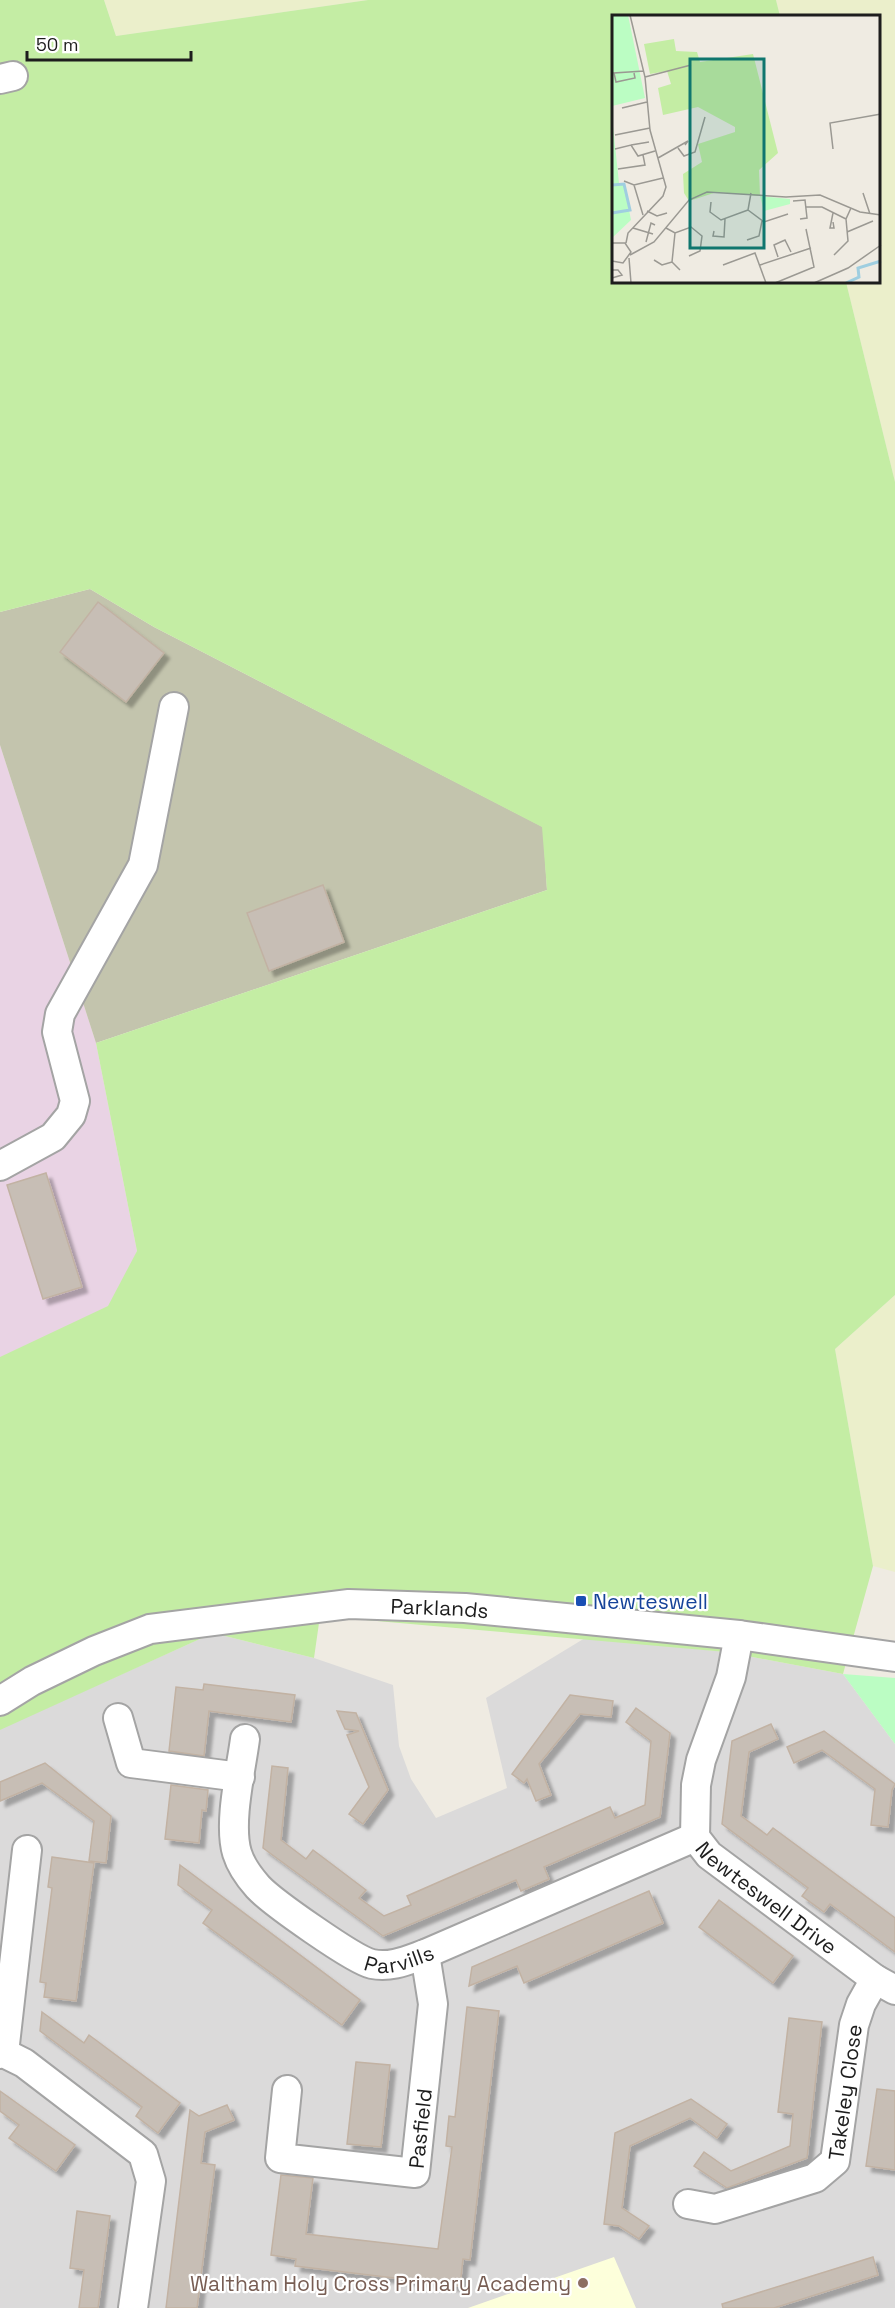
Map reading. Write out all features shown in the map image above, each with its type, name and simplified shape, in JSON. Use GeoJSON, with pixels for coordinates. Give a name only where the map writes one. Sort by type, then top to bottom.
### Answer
{"type":"FeatureCollection","features":[{"type":"Feature","properties":{"kind":"street"},"geometry":{"type":"LineString","coordinates":[[0,1166],[53,1137],[71,1115],[75,1101],[60,1053],[57,1032],[60,1014],[143,865],[174,706]]}},
{"type":"Feature","properties":{"kind":"street","name":"Parklands"},"geometry":{"type":"LineString","coordinates":[[0,1701],[32,1681],[94,1650],[150,1629],[349,1604],[465,1608],[739,1635],[895,1657]]}},
{"type":"Feature","properties":{"kind":"street","name":"Newteswell Drive"},"geometry":{"type":"LineString","coordinates":[[739,1635],[731,1677],[700,1760],[694,1814],[695,1837],[709,1855],[885,1985]]}},
{"type":"Feature","properties":{"kind":"street"},"geometry":{"type":"LineString","coordinates":[[118,1718],[131,1763],[240,1778]]}},
{"type":"Feature","properties":{"kind":"street","name":"Parvills"},"geometry":{"type":"LineString","coordinates":[[245,1739],[234,1827],[236,1851],[244,1870],[260,1890],[354,1957],[372,1964],[393,1965],[425,1953],[695,1837]]}},
{"type":"Feature","properties":{"kind":"street"},"geometry":{"type":"LineString","coordinates":[[27,1850],[2,2054],[24,2063],[143,2154],[151,2181],[133,2308]]}},
{"type":"Feature","properties":{"kind":"street","name":"Pasfield"},"geometry":{"type":"LineString","coordinates":[[287,2090],[280,2158],[415,2173],[433,2004],[432,1985],[425,1953]]}},
{"type":"Feature","properties":{"kind":"street","name":"Takeley Close"},"geometry":{"type":"LineString","coordinates":[[688,2204],[715,2209],[815,2178],[835,2161],[854,2025],[861,2004],[885,1985]]}},
{"type":"Feature","properties":{"kind":"shaded area"},"geometry":{"type":"Polygon","coordinates":[[[104,0],[368,0],[116,36],[104,0]]]}},
{"type":"Feature","properties":{"kind":"shaded area"},"geometry":{"type":"Polygon","coordinates":[[[776,0],[895,0],[895,482],[846,284],[880,284],[880,15],[780,15],[776,0]]]}},
{"type":"Feature","properties":{"kind":"shaded area"},"geometry":{"type":"Polygon","coordinates":[[[90,589],[154,627],[543,827],[547,890],[96,1043],[0,745],[0,612],[90,589]]]}},
{"type":"Feature","properties":{"kind":"shaded area"},"geometry":{"type":"Polygon","coordinates":[[[0,745],[96,1043],[137,1251],[113,1306],[0,1359],[0,745]]]}},
{"type":"Feature","properties":{"kind":"shaded area"},"geometry":{"type":"Polygon","coordinates":[[[895,1295],[895,1572],[873,1566],[835,1349],[895,1295]]]}},
{"type":"Feature","properties":{"kind":"shaded area"},"geometry":{"type":"Polygon","coordinates":[[[213,1633],[314,1658],[393,1685],[399,1746],[411,1779],[436,1818],[507,1788],[486,1698],[585,1638],[726,1652],[843,1674],[895,1744],[895,2308],[0,2308],[0,1729],[213,1633]]]}},
{"type":"Feature","properties":{"kind":"shaded area","name":"Waltham Holy Cross Primary Academy"},"geometry":{"type":"Polygon","coordinates":[[[614,2257],[636,2308],[468,2308],[614,2257]]]}},
{"type":"Feature","properties":{"kind":"green space"},"geometry":{"type":"Polygon","coordinates":[[[0,0],[104,0],[116,36],[368,0],[776,0],[780,15],[612,15],[612,284],[846,284],[895,482],[895,1295],[835,1349],[873,1566],[843,1674],[726,1652],[320,1616],[314,1658],[213,1633],[0,1730],[0,1357],[108,1306],[137,1251],[96,1043],[547,890],[542,827],[154,627],[90,589],[0,612],[0,0]]]}},
{"type":"Feature","properties":{"kind":"green space"},"geometry":{"type":"Polygon","coordinates":[[[843,1674],[895,1678],[895,1744],[843,1674]]]}},
{"type":"Feature","properties":{"kind":"building"},"geometry":{"type":"Polygon","coordinates":[[[98,602],[164,653],[126,702],[60,652],[98,602]]]}},
{"type":"Feature","properties":{"kind":"building"},"geometry":{"type":"Polygon","coordinates":[[[323,885],[344,942],[269,971],[247,913],[323,885]]]}},
{"type":"Feature","properties":{"kind":"building"},"geometry":{"type":"Polygon","coordinates":[[[46,1173],[82,1287],[43,1299],[7,1185],[46,1173]]]}},
{"type":"Feature","properties":{"kind":"building"},"geometry":{"type":"Polygon","coordinates":[[[204,1684],[295,1695],[291,1722],[209,1711],[204,1756],[169,1751],[176,1687],[203,1690],[204,1684]]]}},
{"type":"Feature","properties":{"kind":"building"},"geometry":{"type":"Polygon","coordinates":[[[570,1695],[613,1701],[611,1717],[580,1714],[539,1764],[551,1795],[536,1801],[527,1779],[524,1783],[512,1774],[570,1695]]]}},
{"type":"Feature","properties":{"kind":"building"},"geometry":{"type":"Polygon","coordinates":[[[636,1708],[670,1733],[660,1817],[544,1867],[549,1879],[521,1891],[516,1880],[383,1936],[263,1848],[272,1766],[288,1768],[281,1840],[306,1859],[313,1850],[366,1890],[359,1898],[384,1916],[411,1905],[407,1896],[610,1807],[615,1818],[645,1805],[651,1741],[626,1722],[636,1708]]]}},
{"type":"Feature","properties":{"kind":"building"},"geometry":{"type":"Polygon","coordinates":[[[337,1711],[356,1713],[388,1790],[363,1824],[349,1814],[369,1787],[347,1735],[359,1731],[345,1729],[337,1711]]]}},
{"type":"Feature","properties":{"kind":"building"},"geometry":{"type":"Polygon","coordinates":[[[771,1724],[778,1739],[749,1752],[741,1816],[767,1835],[773,1828],[895,1918],[895,1952],[830,1904],[824,1912],[802,1896],[808,1888],[722,1824],[732,1741],[771,1724]]]}},
{"type":"Feature","properties":{"kind":"building"},"geometry":{"type":"Polygon","coordinates":[[[824,1731],[895,1784],[892,1790],[888,1827],[871,1825],[875,1789],[822,1750],[794,1763],[787,1747],[824,1731]]]}},
{"type":"Feature","properties":{"kind":"building"},"geometry":{"type":"Polygon","coordinates":[[[45,1763],[111,1816],[106,1863],[89,1861],[94,1821],[42,1783],[0,1801],[0,1782],[45,1763]]]}},
{"type":"Feature","properties":{"kind":"building"},"geometry":{"type":"Polygon","coordinates":[[[171,1785],[208,1790],[206,1811],[202,1810],[199,1843],[165,1839],[171,1785]]]}},
{"type":"Feature","properties":{"kind":"building"},"geometry":{"type":"Polygon","coordinates":[[[52,1857],[94,1863],[76,2001],[44,1997],[46,1983],[40,1982],[52,1888],[48,1887],[52,1857]]]}},
{"type":"Feature","properties":{"kind":"building"},"geometry":{"type":"Polygon","coordinates":[[[180,1865],[360,2000],[342,2025],[203,1923],[212,1910],[178,1885],[180,1865]]]}},
{"type":"Feature","properties":{"kind":"building"},"geometry":{"type":"Polygon","coordinates":[[[649,1891],[663,1923],[524,1983],[517,1966],[469,1986],[472,1967],[649,1891]]]}},
{"type":"Feature","properties":{"kind":"building"},"geometry":{"type":"Polygon","coordinates":[[[719,1900],[793,1956],[773,1983],[699,1927],[719,1900]]]}},
{"type":"Feature","properties":{"kind":"building"},"geometry":{"type":"Polygon","coordinates":[[[467,2007],[499,2011],[470,2260],[463,2259],[460,2286],[295,2266],[296,2259],[271,2255],[281,2175],[313,2178],[306,2234],[438,2249],[452,2147],[446,2146],[449,2116],[455,2117],[467,2007]]]}},
{"type":"Feature","properties":{"kind":"building"},"geometry":{"type":"Polygon","coordinates":[[[42,2012],[84,2043],[89,2035],[180,2103],[158,2133],[136,2116],[142,2107],[40,2031],[42,2012]]]}},
{"type":"Feature","properties":{"kind":"building"},"geometry":{"type":"Polygon","coordinates":[[[789,2018],[822,2022],[807,2158],[727,2188],[694,2166],[704,2152],[731,2171],[790,2146],[793,2114],[778,2112],[789,2018]]]}},
{"type":"Feature","properties":{"kind":"building"},"geometry":{"type":"Polygon","coordinates":[[[356,2062],[390,2065],[381,2147],[347,2144],[356,2062]]]}},
{"type":"Feature","properties":{"kind":"building"},"geometry":{"type":"Polygon","coordinates":[[[877,2089],[895,2091],[895,2170],[866,2166],[877,2089]]]}},
{"type":"Feature","properties":{"kind":"building"},"geometry":{"type":"Polygon","coordinates":[[[0,2091],[75,2145],[56,2171],[9,2138],[19,2125],[0,2111],[0,2091]]]}},
{"type":"Feature","properties":{"kind":"building"},"geometry":{"type":"Polygon","coordinates":[[[691,2099],[727,2124],[717,2138],[690,2118],[630,2146],[622,2208],[649,2226],[639,2239],[619,2226],[604,2224],[615,2133],[691,2099]]]}},
{"type":"Feature","properties":{"kind":"building"},"geometry":{"type":"Polygon","coordinates":[[[227,2105],[234,2120],[205,2132],[201,2163],[215,2165],[197,2308],[166,2308],[190,2110],[199,2116],[227,2105]]]}},
{"type":"Feature","properties":{"kind":"building"},"geometry":{"type":"Polygon","coordinates":[[[77,2211],[110,2216],[98,2308],[79,2308],[84,2270],[70,2268],[77,2211]]]}},
{"type":"Feature","properties":{"kind":"building"},"geometry":{"type":"Polygon","coordinates":[[[873,2257],[878,2275],[774,2308],[723,2308],[722,2304],[873,2257]]]}},
{"type":"Feature","properties":{"kind":"place","name":"Newteswell"},"geometry":{"type":"Point","coordinates":[581,1601]}},
{"type":"Feature","properties":{"kind":"place","name":"Waltham Holy Cross Primary Academy"},"geometry":{"type":"Point","coordinates":[583,2283]}}]}
